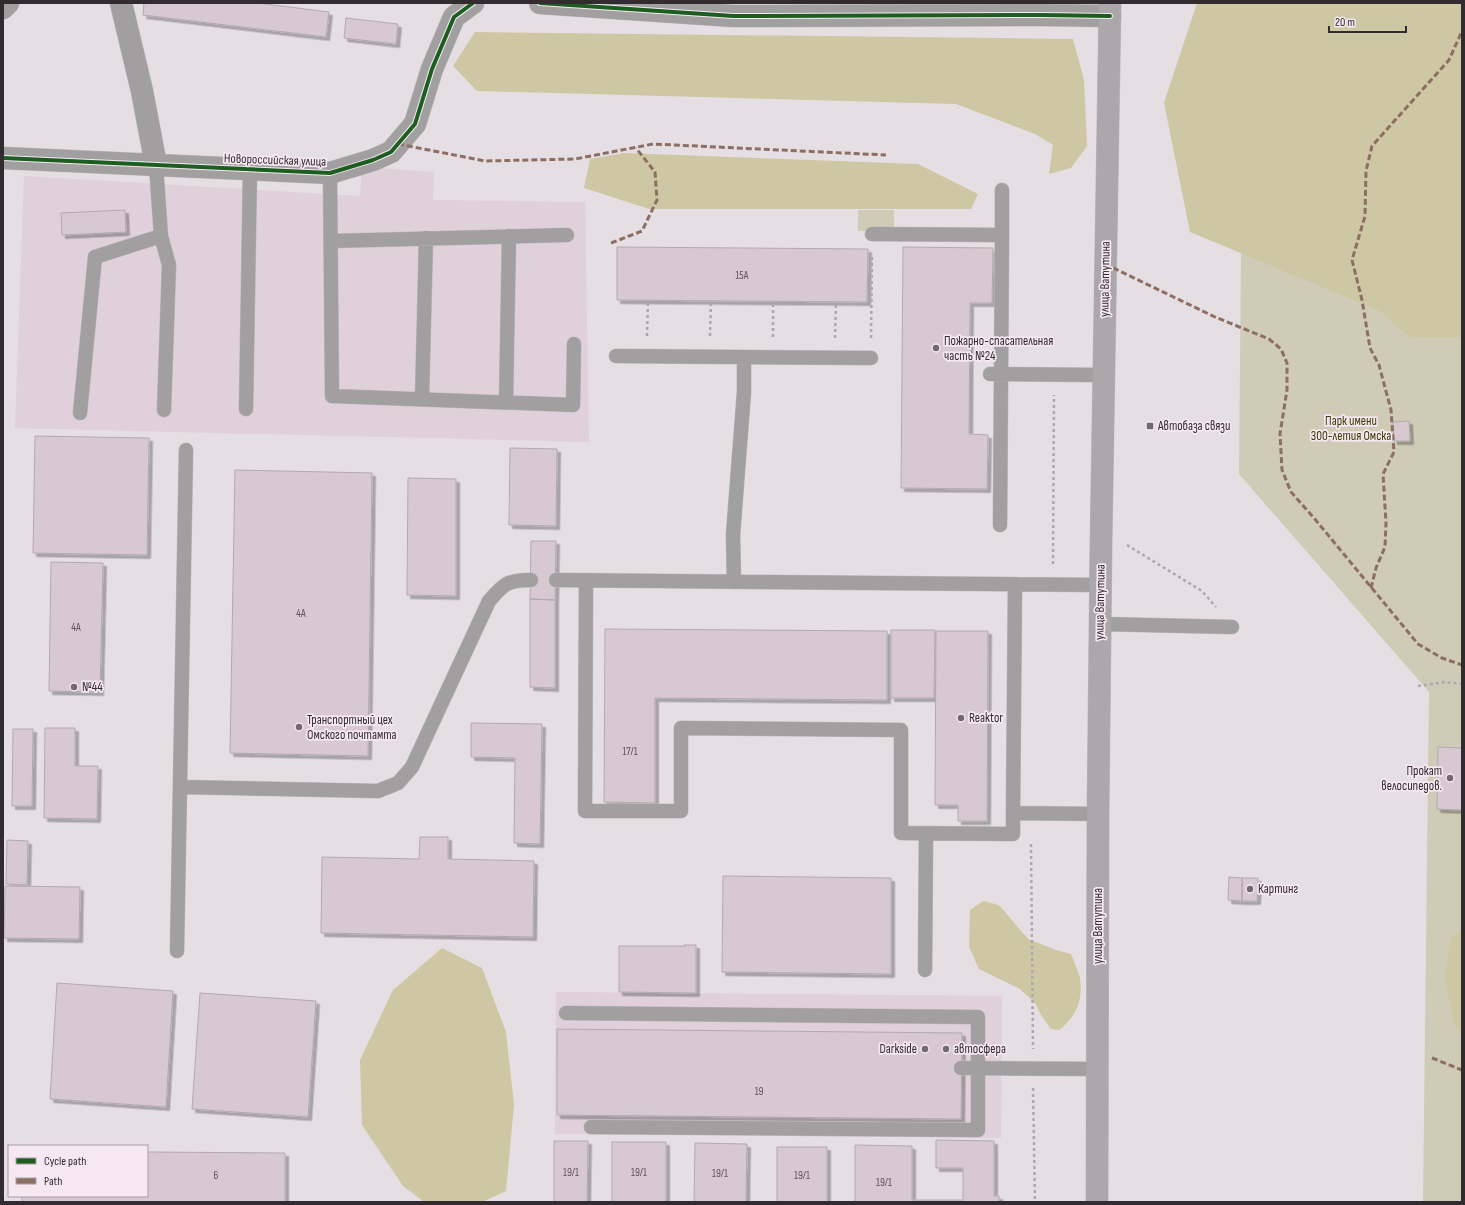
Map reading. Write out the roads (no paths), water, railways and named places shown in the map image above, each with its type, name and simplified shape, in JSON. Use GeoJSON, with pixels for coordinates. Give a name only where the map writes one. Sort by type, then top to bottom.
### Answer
{"type":"FeatureCollection","features":[{"type":"Feature","properties":{"kind":"main road","name":"улица Ватутина"},"geometry":{"type":"LineString","coordinates":[[1097,1202],[1100,624],[1110,9]]}},
{"type":"Feature","properties":{"kind":"street"},"geometry":{"type":"LineString","coordinates":[[3,8],[8,3]]}},
{"type":"Feature","properties":{"kind":"street"},"geometry":{"type":"LineString","coordinates":[[121,3],[142,91],[156,165]]}},
{"type":"Feature","properties":{"kind":"street","name":"Новороссийская улица"},"geometry":{"type":"LineString","coordinates":[[3,158],[330,173],[373,160],[391,152],[415,124],[432,69],[454,17],[473,3]]}},
{"type":"Feature","properties":{"kind":"street"},"geometry":{"type":"LineString","coordinates":[[540,3],[733,16],[1110,9]]}},
{"type":"Feature","properties":{"kind":"lane"},"geometry":{"type":"LineString","coordinates":[[156,165],[161,236],[169,265],[164,410]]}},
{"type":"Feature","properties":{"kind":"lane"},"geometry":{"type":"LineString","coordinates":[[246,409],[250,170]]}},
{"type":"Feature","properties":{"kind":"lane"},"geometry":{"type":"LineString","coordinates":[[330,173],[332,396],[573,405],[574,344]]}},
{"type":"Feature","properties":{"kind":"lane"},"geometry":{"type":"LineString","coordinates":[[1000,525],[996,374],[1002,235],[1002,190]]}},
{"type":"Feature","properties":{"kind":"lane"},"geometry":{"type":"LineString","coordinates":[[872,234],[1002,235]]}},
{"type":"Feature","properties":{"kind":"lane"},"geometry":{"type":"LineString","coordinates":[[330,241],[567,235]]}},
{"type":"Feature","properties":{"kind":"lane"},"geometry":{"type":"LineString","coordinates":[[80,413],[95,257],[161,236]]}},
{"type":"Feature","properties":{"kind":"lane"},"geometry":{"type":"LineString","coordinates":[[506,402],[509,236]]}},
{"type":"Feature","properties":{"kind":"lane"},"geometry":{"type":"LineString","coordinates":[[422,399],[426,238]]}},
{"type":"Feature","properties":{"kind":"lane"},"geometry":{"type":"LineString","coordinates":[[616,356],[871,358]]}},
{"type":"Feature","properties":{"kind":"lane"},"geometry":{"type":"LineString","coordinates":[[734,582],[733,535],[744,392],[744,357]]}},
{"type":"Feature","properties":{"kind":"lane"},"geometry":{"type":"LineString","coordinates":[[996,374],[1103,375]]}},
{"type":"Feature","properties":{"kind":"lane"},"geometry":{"type":"LineString","coordinates":[[177,951],[186,450]]}},
{"type":"Feature","properties":{"kind":"lane"},"geometry":{"type":"LineString","coordinates":[[180,787],[378,791],[398,783],[412,767],[489,601],[502,586],[515,580],[531,580]]}},
{"type":"Feature","properties":{"kind":"lane"},"geometry":{"type":"LineString","coordinates":[[556,580],[1101,585]]}},
{"type":"Feature","properties":{"kind":"lane"},"geometry":{"type":"LineString","coordinates":[[586,581],[585,810],[681,811],[681,728],[901,730],[901,833],[1013,834],[1015,584]]}},
{"type":"Feature","properties":{"kind":"lane"},"geometry":{"type":"LineString","coordinates":[[1100,624],[1232,627]]}},
{"type":"Feature","properties":{"kind":"lane"},"geometry":{"type":"LineString","coordinates":[[1013,813],[1098,814]]}},
{"type":"Feature","properties":{"kind":"lane"},"geometry":{"type":"LineString","coordinates":[[925,970],[926,833]]}},
{"type":"Feature","properties":{"kind":"lane"},"geometry":{"type":"LineString","coordinates":[[566,1013],[978,1017],[978,1130],[591,1127]]}},
{"type":"Feature","properties":{"kind":"lane"},"geometry":{"type":"LineString","coordinates":[[961,1068],[1098,1069]]}},
{"type":"Feature","properties":{"kind":"place","name":"Пожарно-спасательная часть №24"},"geometry":{"type":"Point","coordinates":[936,348]}},
{"type":"Feature","properties":{"kind":"place","name":"Автобаза связи"},"geometry":{"type":"Point","coordinates":[1150,426]}},
{"type":"Feature","properties":{"kind":"place","name":"№44"},"geometry":{"type":"Point","coordinates":[74,687]}},
{"type":"Feature","properties":{"kind":"place","name":"Reaktor"},"geometry":{"type":"Point","coordinates":[961,718]}},
{"type":"Feature","properties":{"kind":"place","name":"Транспортный цех Омского почтамта"},"geometry":{"type":"Point","coordinates":[299,727]}},
{"type":"Feature","properties":{"kind":"place","name":"Прокат велосипедов."},"geometry":{"type":"Point","coordinates":[1450,778]}},
{"type":"Feature","properties":{"kind":"place","name":"Картинг"},"geometry":{"type":"Point","coordinates":[1250,889]}},
{"type":"Feature","properties":{"kind":"place","name":"Darkside"},"geometry":{"type":"Point","coordinates":[925,1049]}},
{"type":"Feature","properties":{"kind":"place","name":"автосфера"},"geometry":{"type":"Point","coordinates":[946,1049]}},
{"type":"Feature","properties":{"kind":"park label","name":"Парк имени 300-летия Омска"},"geometry":{"type":"Point","coordinates":[1351,428]}}]}
